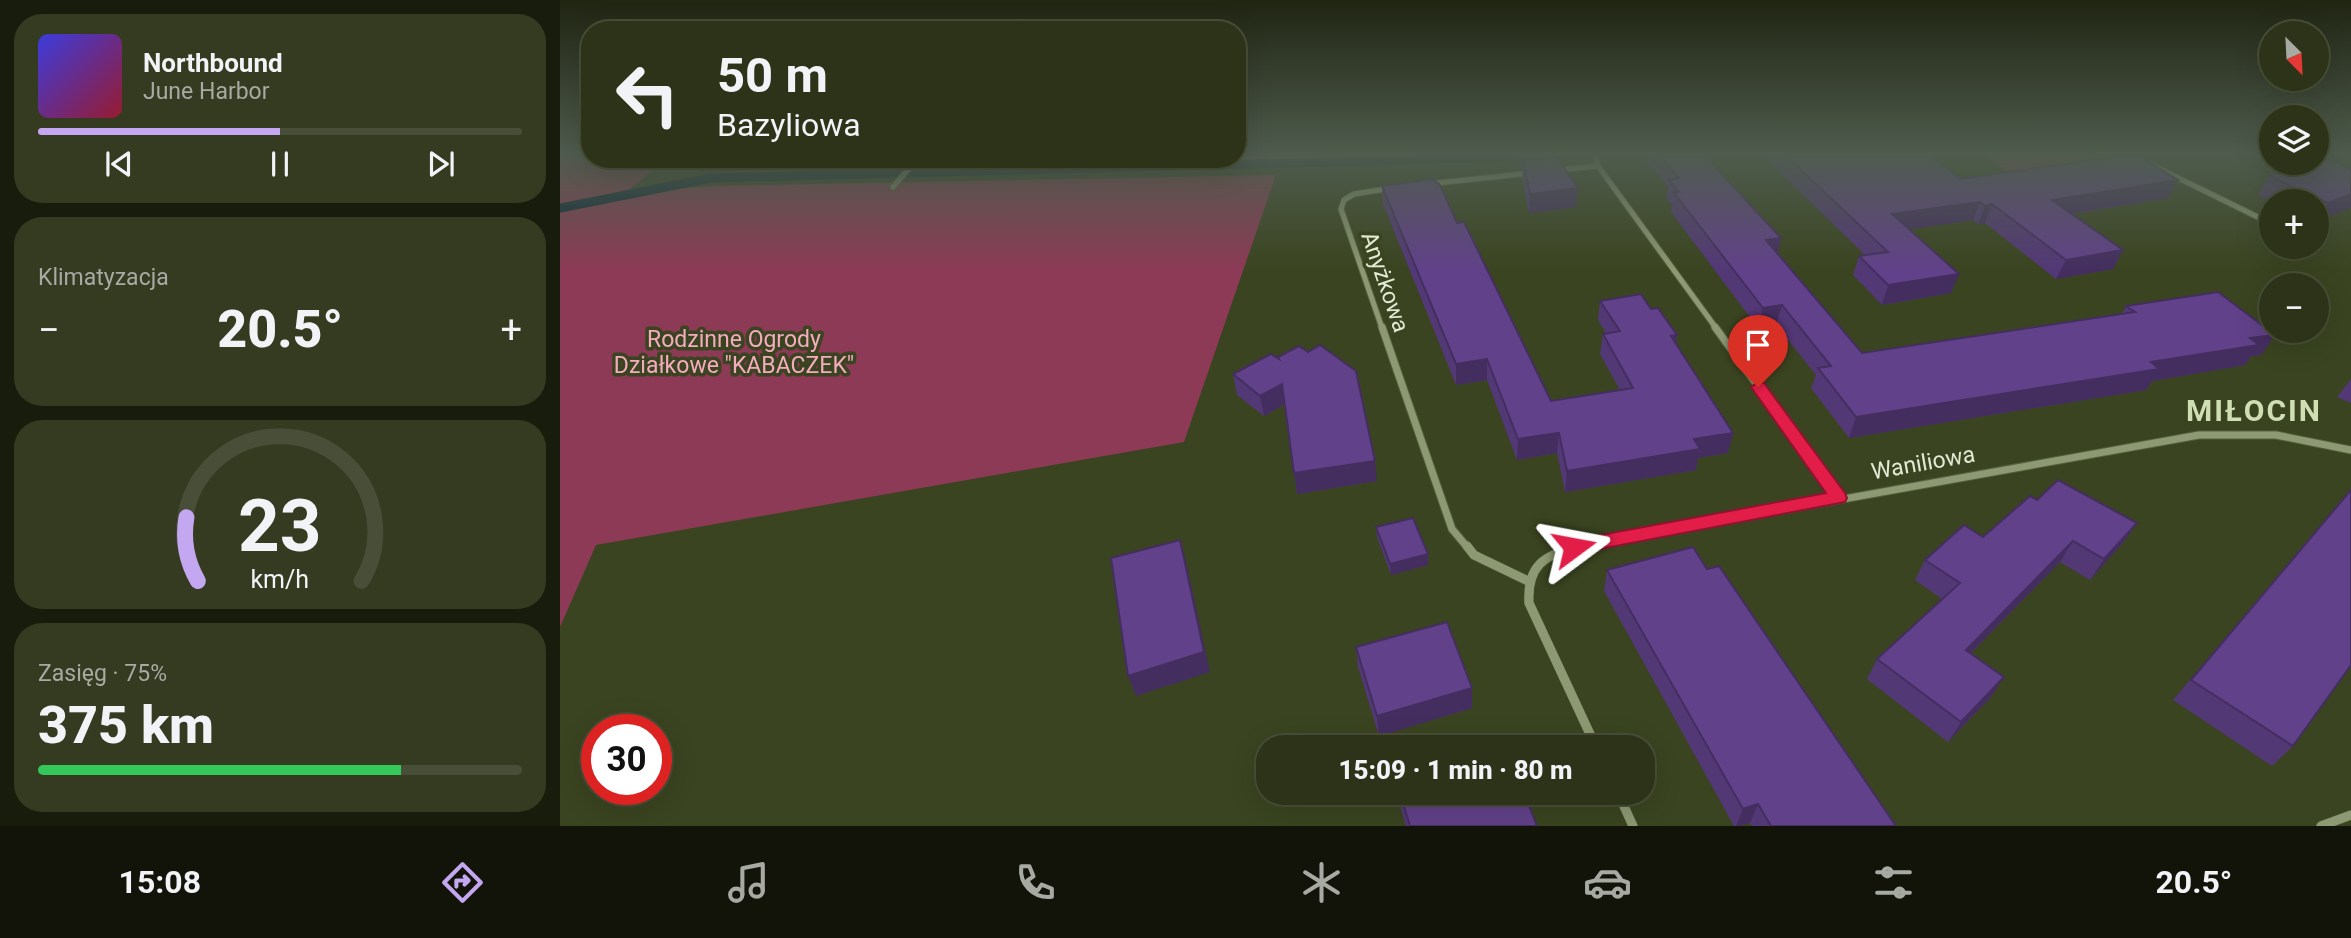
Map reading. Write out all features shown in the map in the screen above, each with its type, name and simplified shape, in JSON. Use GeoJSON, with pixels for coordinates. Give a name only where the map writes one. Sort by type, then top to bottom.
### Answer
{"type":"FeatureCollection","features":[{"type":"Feature","properties":{"kind":"street","name":"Anyżkowa"},"geometry":{"type":"LineString","coordinates":[[1364,193],[1354,194],[1344,200],[1341,209],[1452,529],[1474,555],[1528,581]]}},
{"type":"Feature","properties":{"kind":"street"},"geometry":{"type":"LineString","coordinates":[[1617,193],[1839,498]]}},
{"type":"Feature","properties":{"kind":"street"},"geometry":{"type":"LineString","coordinates":[[2209,193],[2259,218]]}},
{"type":"Feature","properties":{"kind":"street","name":"Waniliowa"},"geometry":{"type":"LineString","coordinates":[[1528,581],[1540,563],[1559,551],[1589,543],[2199,435],[2241,431],[2281,434],[2313,439],[2351,450]]}},
{"type":"Feature","properties":{"kind":"street"},"geometry":{"type":"LineString","coordinates":[[1528,581],[1530,603],[1539,626],[1590,735]]}},
{"type":"Feature","properties":{"kind":"street"},"geometry":{"type":"LineString","coordinates":[[1623,805],[1633,826]]}},
{"type":"Feature","properties":{"kind":"street"},"geometry":{"type":"LineString","coordinates":[[2321,826],[2351,815]]}},
{"type":"Feature","properties":{"kind":"green space","name":"Rodzinne Ogrody Działkowe \"KABACZEK\""},"geometry":{"type":"Polygon","coordinates":[[[560,193],[625,193],[614,201],[658,193],[1270,193],[1184,442],[596,545],[560,627],[560,193]]]}},
{"type":"Feature","properties":{"kind":"building"},"geometry":{"type":"Polygon","coordinates":[[[1385,193],[1443,193],[1457,223],[1464,222],[1551,401],[1633,388],[1603,334],[1620,331],[1600,301],[1641,294],[1651,309],[1658,308],[1677,335],[1671,336],[1733,433],[1694,439],[1700,449],[1567,471],[1559,433],[1518,439],[1487,359],[1456,364],[1385,193]]]}},
{"type":"Feature","properties":{"kind":"building"},"geometry":{"type":"Polygon","coordinates":[[[1674,193],[1739,193],[1781,238],[1766,240],[1862,353],[2135,312],[2126,306],[2218,292],[2259,323],[2259,337],[2250,338],[2259,345],[2151,362],[2159,369],[1856,417],[1818,368],[1831,366],[1782,305],[1763,308],[1674,193]]]}},
{"type":"Feature","properties":{"kind":"building"},"geometry":{"type":"Polygon","coordinates":[[[1825,193],[2099,193],[2052,200],[2123,250],[2066,260],[1992,204],[1985,206],[1980,202],[1892,214],[1959,274],[1888,285],[1859,256],[1888,252],[1825,193]]]}},
{"type":"Feature","properties":{"kind":"building"},"geometry":{"type":"Polygon","coordinates":[[[2329,193],[2351,194],[2329,203],[2329,193]]]}},
{"type":"Feature","properties":{"kind":"building"},"geometry":{"type":"Polygon","coordinates":[[[1320,345],[1356,371],[1375,461],[1294,473],[1282,384],[1260,396],[1233,374],[1271,354],[1279,359],[1278,357],[1299,346],[1308,352],[1320,345]]]}},
{"type":"Feature","properties":{"kind":"building"},"geometry":{"type":"Polygon","coordinates":[[[2058,480],[2137,523],[2104,559],[2073,541],[1966,650],[2004,677],[1961,722],[1877,659],[1960,583],[1925,560],[1964,525],[1983,537],[2030,496],[2037,500],[2058,480]]]}},
{"type":"Feature","properties":{"kind":"building"},"geometry":{"type":"Polygon","coordinates":[[[2351,490],[2351,665],[2293,746],[2191,680],[2351,490]]]}},
{"type":"Feature","properties":{"kind":"building"},"geometry":{"type":"Polygon","coordinates":[[[1413,518],[1428,554],[1390,564],[1376,527],[1413,518]]]}},
{"type":"Feature","properties":{"kind":"building"},"geometry":{"type":"Polygon","coordinates":[[[1180,540],[1204,652],[1128,676],[1111,558],[1180,540]]]}},
{"type":"Feature","properties":{"kind":"building"},"geometry":{"type":"Polygon","coordinates":[[[1693,547],[1707,569],[1719,566],[1896,826],[1771,826],[1758,804],[1743,809],[1607,570],[1693,547]]]}},
{"type":"Feature","properties":{"kind":"building"},"geometry":{"type":"Polygon","coordinates":[[[1447,622],[1472,688],[1377,716],[1356,647],[1447,622]]]}},
{"type":"Feature","properties":{"kind":"building"},"geometry":{"type":"Polygon","coordinates":[[[1404,805],[1529,805],[1537,826],[1410,826],[1404,805]]]}},
{"type":"Feature","properties":{"kind":"waterway"},"geometry":{"type":"LineString","coordinates":[[560,208],[638,193]]}},
{"type":"Feature","properties":{"kind":"district","name":"MIŁOCIN"},"geometry":{"type":"Point","coordinates":[2254,410]}},
{"type":"Feature","properties":{"kind":"route"},"geometry":{"type":"LineString","coordinates":[[1574,547],[1839,498],[1758,387]]}}]}
